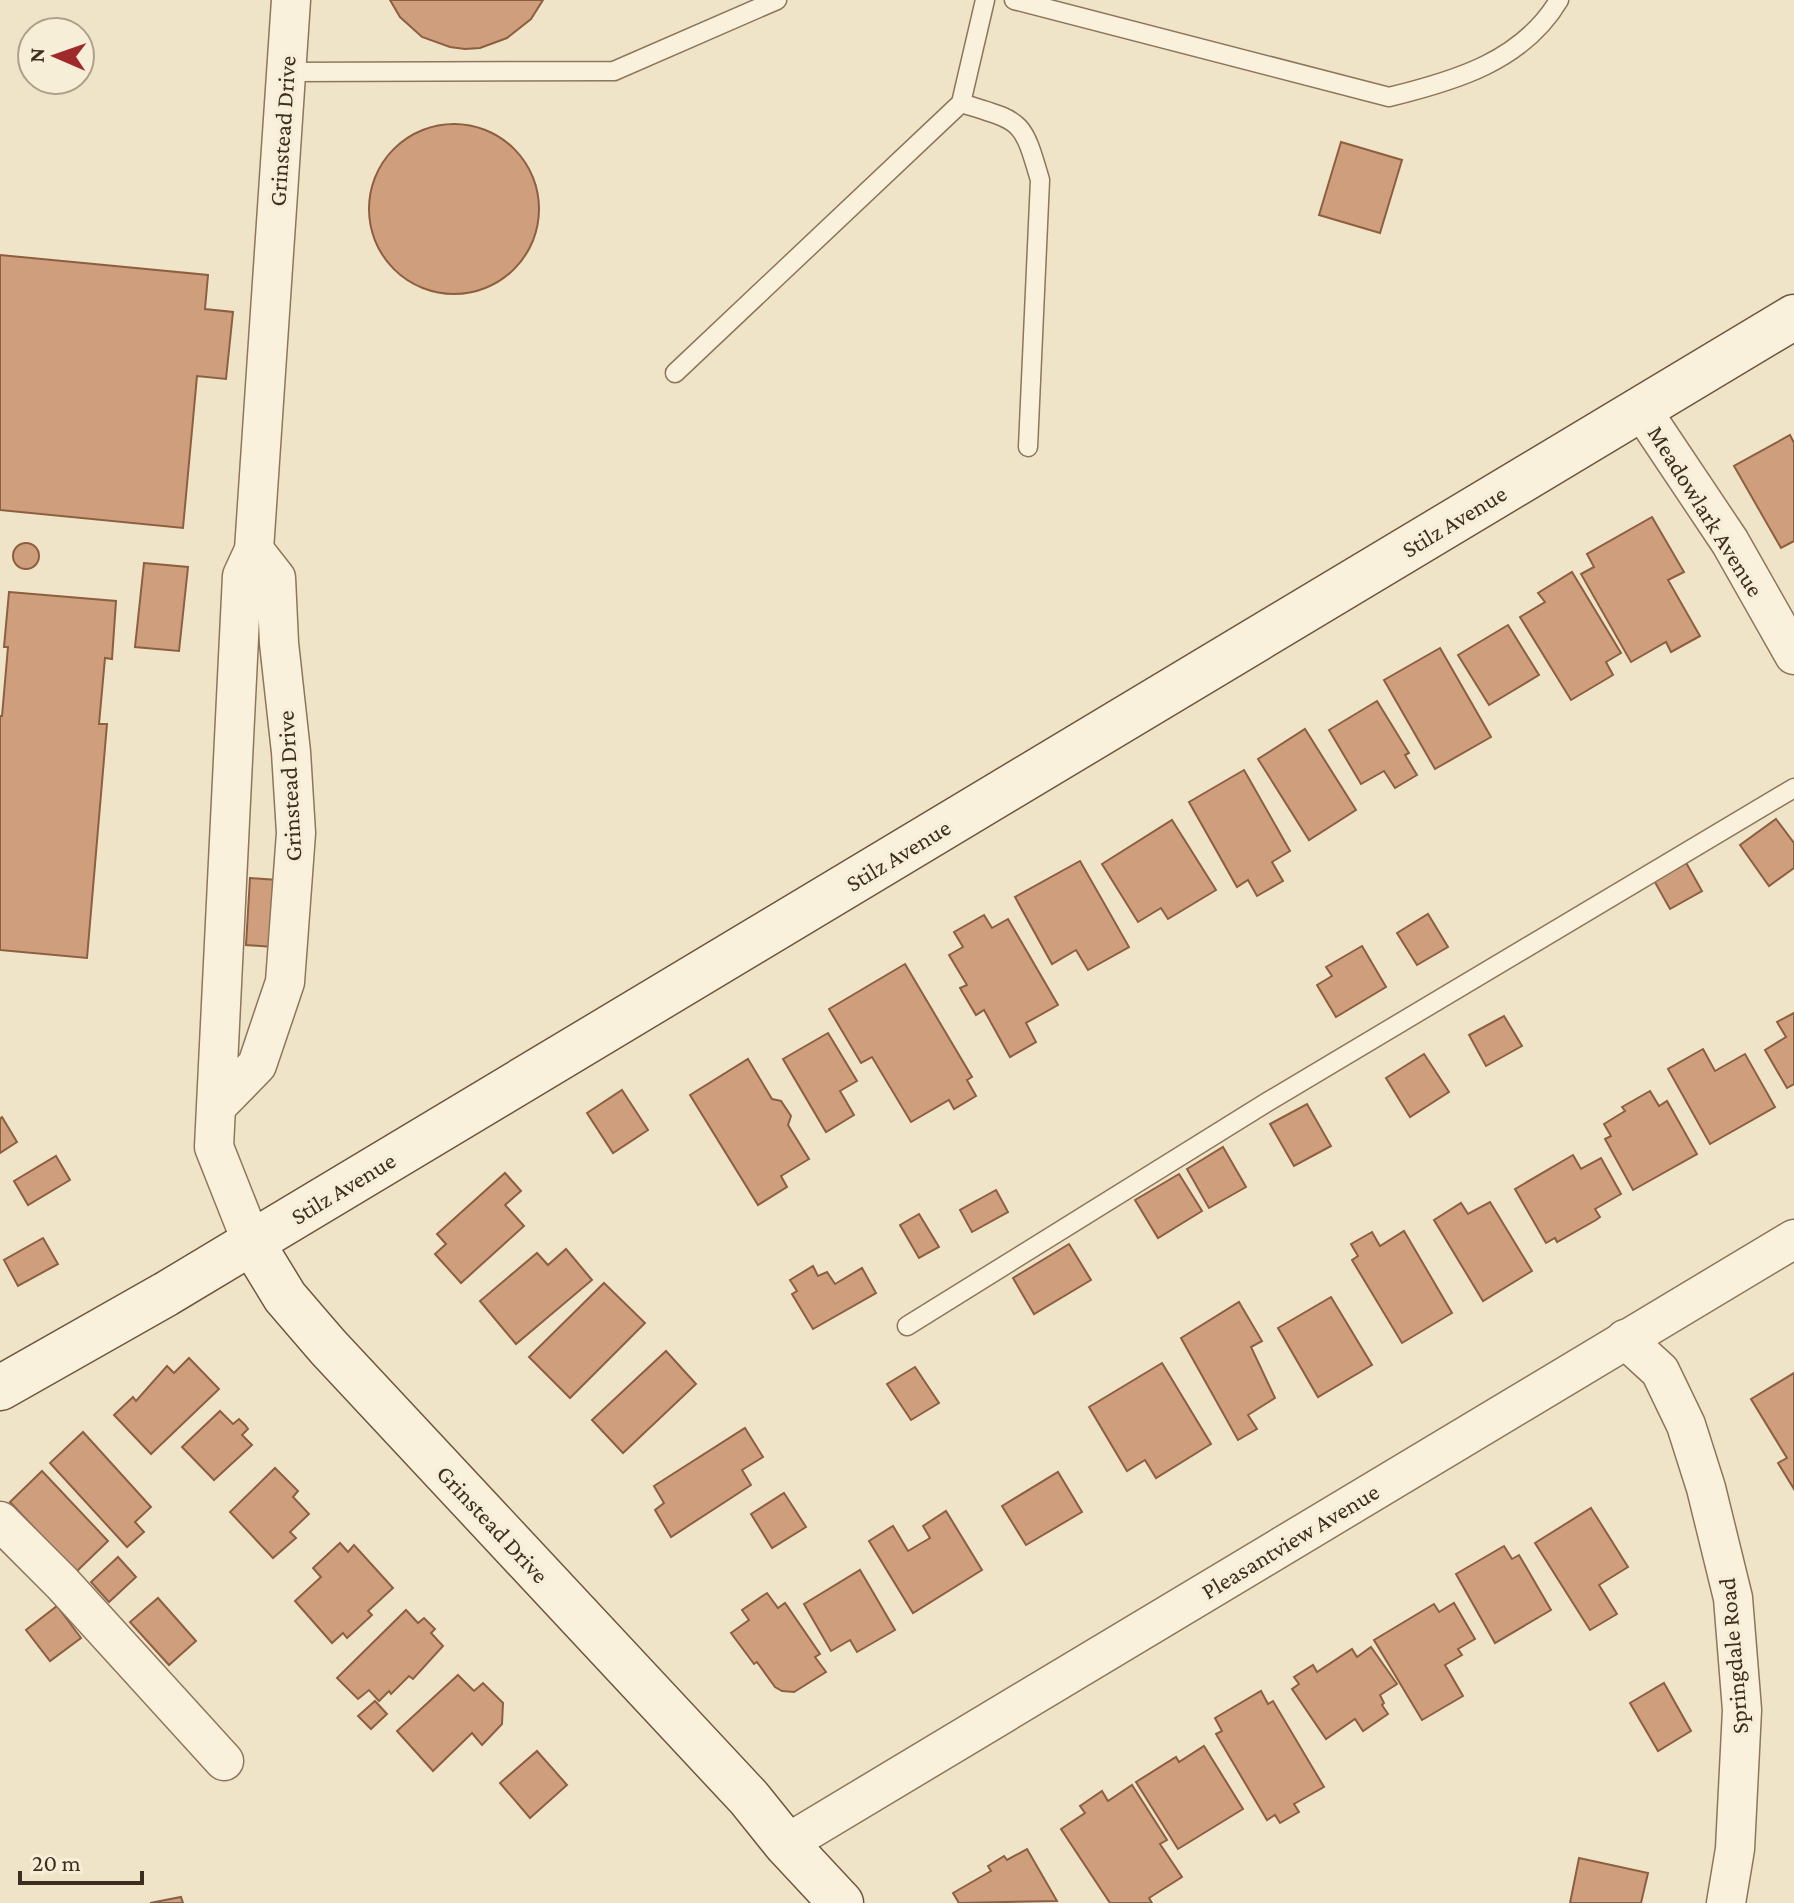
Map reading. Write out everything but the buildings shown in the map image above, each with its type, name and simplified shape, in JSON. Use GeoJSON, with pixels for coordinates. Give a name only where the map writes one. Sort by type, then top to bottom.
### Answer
{"type":"FeatureCollection","features":[{"type":"Feature","properties":{"kind":"street","name":"Grinstead Drive"},"geometry":{"type":"LineString","coordinates":[[291,0],[254,550],[242,576],[239,620],[214,1147],[252,1243],[285,1297],[738,1787],[841,1903]]}},
{"type":"Feature","properties":{"kind":"street","name":"Stilz Avenue"},"geometry":{"type":"LineString","coordinates":[[0,1388],[252,1243],[1794,317]]}},
{"type":"Feature","properties":{"kind":"street","name":"Meadowlark Avenue"},"geometry":{"type":"LineString","coordinates":[[1641,409],[1730,542],[1794,655]]}},
{"type":"Feature","properties":{"kind":"street","name":"Grinstead Drive"},"geometry":{"type":"LineString","coordinates":[[217,1106],[257,1065],[285,982],[296,833],[276,578],[254,550]]}},
{"type":"Feature","properties":{"kind":"street","name":"Pleasantview Avenue"},"geometry":{"type":"LineString","coordinates":[[786,1844],[1794,1239]]}},
{"type":"Feature","properties":{"kind":"street","name":"Springdale Road"},"geometry":{"type":"LineString","coordinates":[[1625,1339],[1660,1371],[1686,1425],[1706,1488],[1733,1598],[1742,1710],[1735,1849],[1726,1903]]}},
{"type":"Feature","properties":{"kind":"street"},"geometry":{"type":"LineString","coordinates":[[0,1521],[62,1583],[224,1761]]}},
{"type":"Feature","properties":{"kind":"lane"},"geometry":{"type":"LineString","coordinates":[[286,72],[614,71],[777,0]]}},
{"type":"Feature","properties":{"kind":"lane"},"geometry":{"type":"LineString","coordinates":[[675,373],[961,103],[985,0]]}},
{"type":"Feature","properties":{"kind":"lane"},"geometry":{"type":"LineString","coordinates":[[1014,0],[1389,97],[1442,84],[1498,60],[1546,21],[1559,0]]}},
{"type":"Feature","properties":{"kind":"lane"},"geometry":{"type":"LineString","coordinates":[[961,103],[1013,119],[1028,139],[1040,180],[1028,447]]}},
{"type":"Feature","properties":{"kind":"lane"},"geometry":{"type":"LineString","coordinates":[[907,1326],[1269,1101],[1794,788]]}}]}
